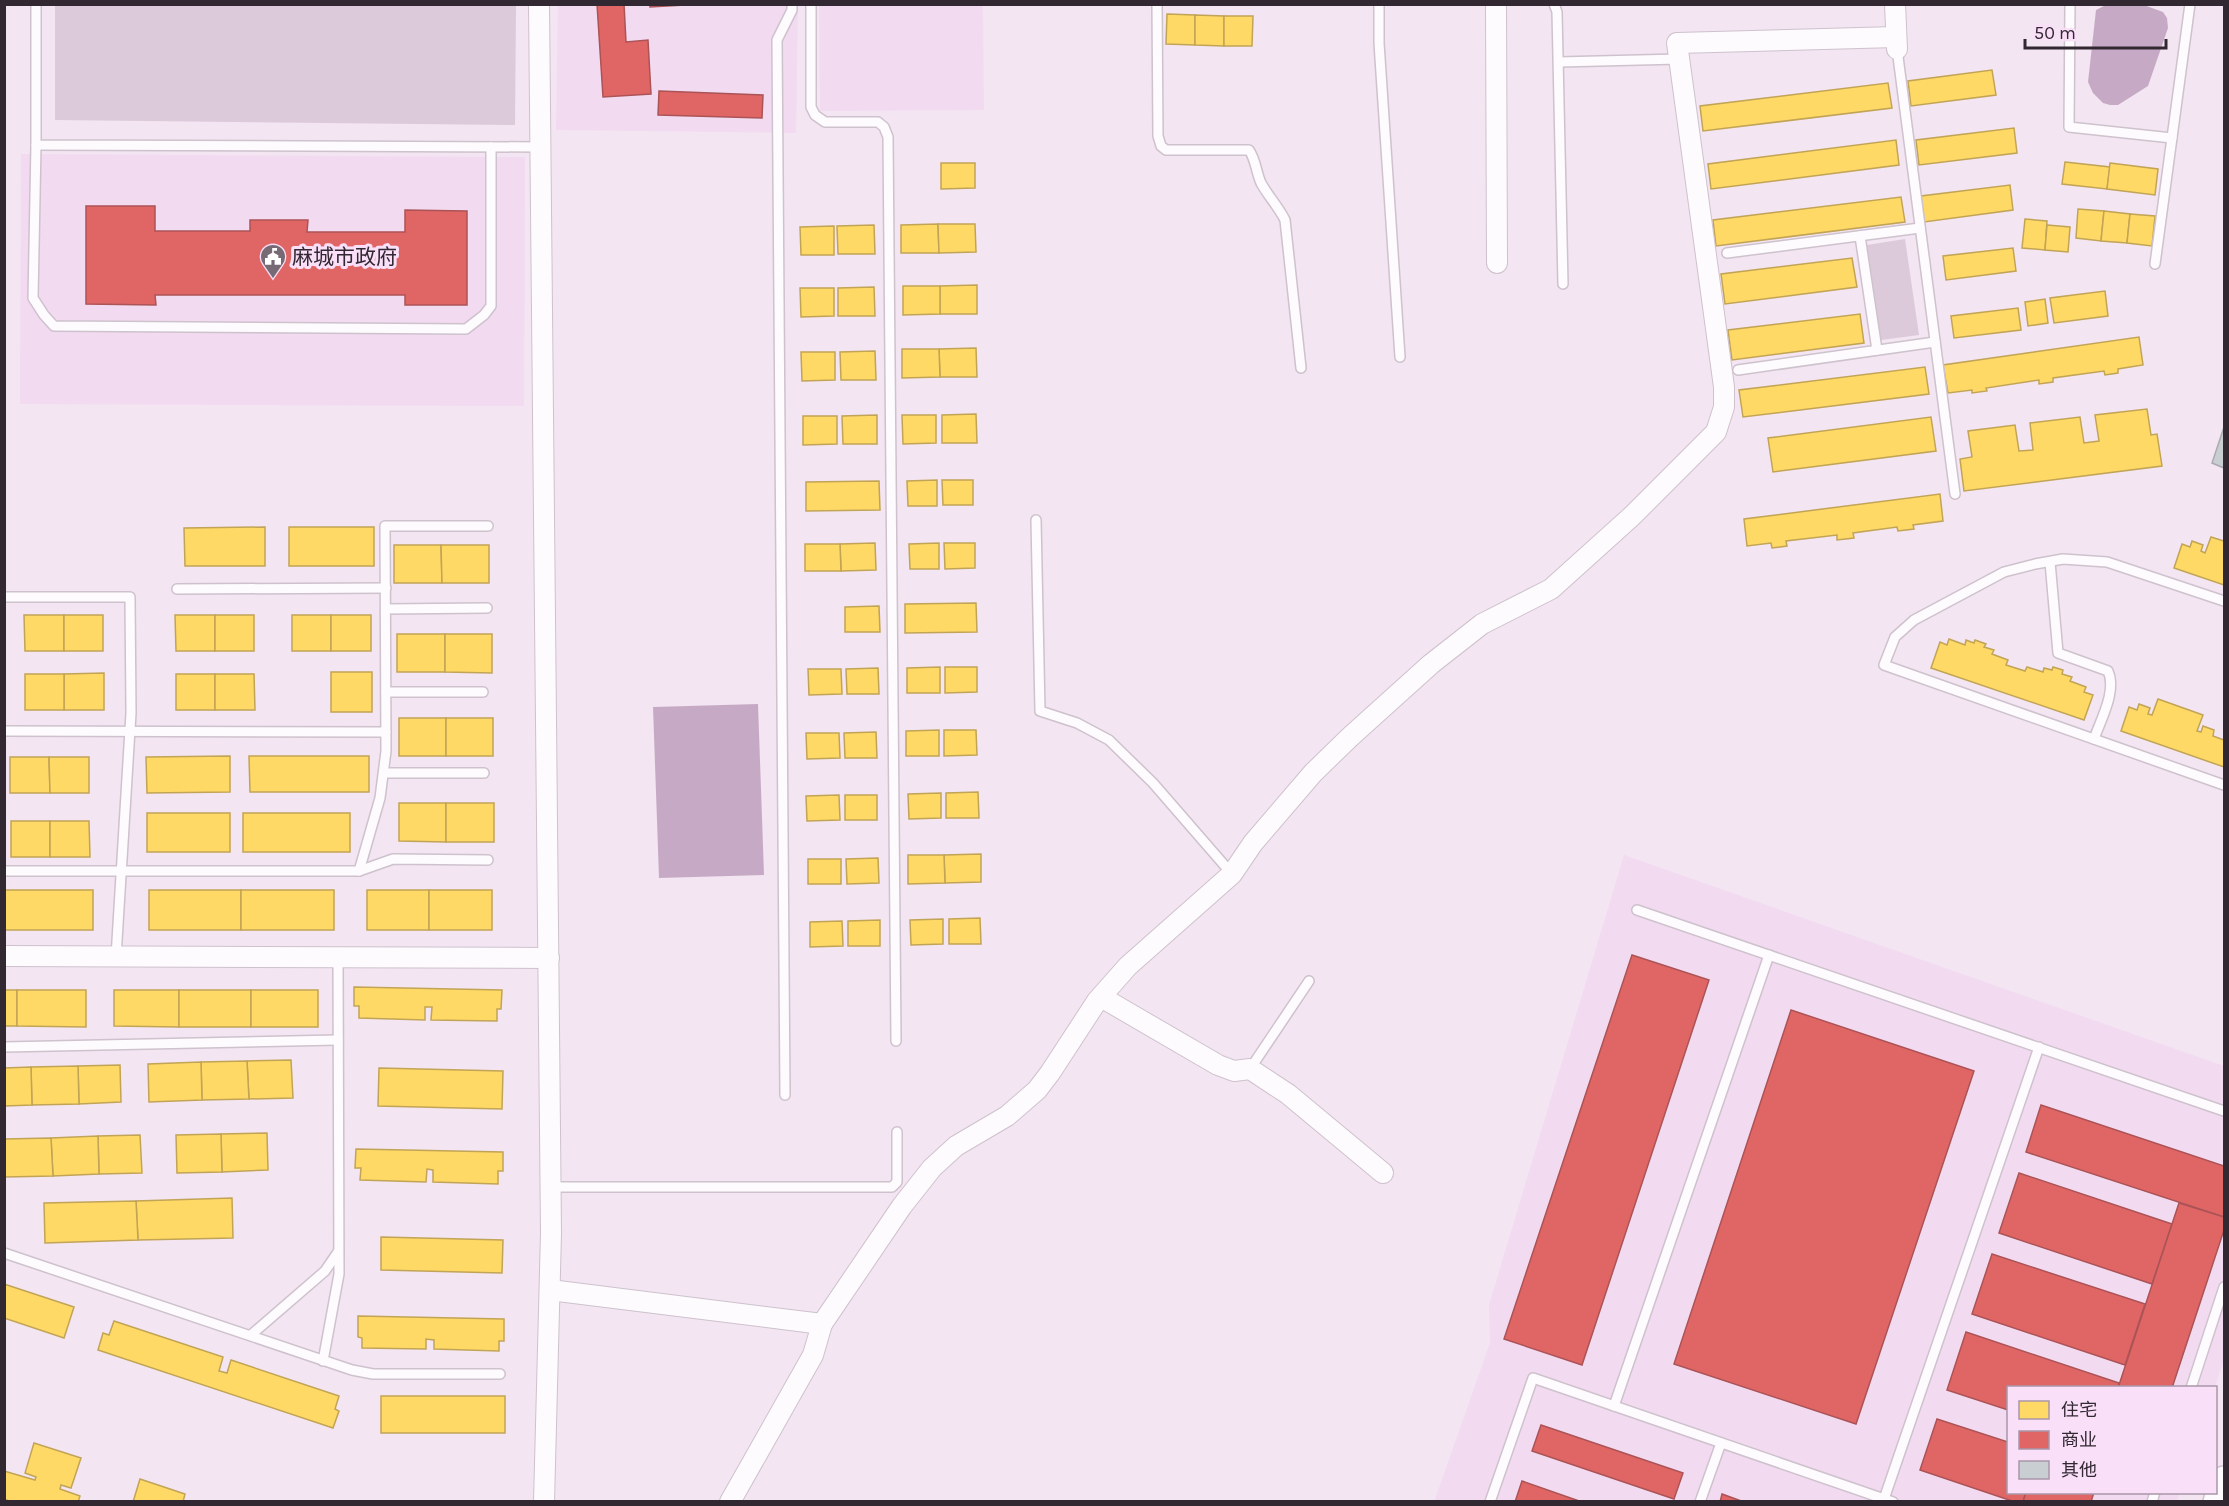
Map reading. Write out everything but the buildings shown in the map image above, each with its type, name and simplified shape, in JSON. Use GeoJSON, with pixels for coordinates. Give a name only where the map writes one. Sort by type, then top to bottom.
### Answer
{"type":"FeatureCollection","features":[{"type":"Feature","properties":{"kind":"main road"},"geometry":{"type":"LineString","coordinates":[[2217,1502],[2224,1480]]}},
{"type":"Feature","properties":{"kind":"street"},"geometry":{"type":"LineString","coordinates":[[539,4],[551,1186],[544,1502]]}},
{"type":"Feature","properties":{"kind":"street"},"geometry":{"type":"LineString","coordinates":[[1496,4],[1497,263]]}},
{"type":"Feature","properties":{"kind":"street"},"geometry":{"type":"LineString","coordinates":[[730,1502],[813,1355],[822,1324],[902,1206],[932,1168],[956,1146],[1007,1116],[1037,1090],[1101,997],[1128,966],[1232,874],[1253,843],[1313,773],[1350,737],[1431,664],[1482,624],[1551,590],[1632,516],[1716,432],[1724,406],[1724,387],[1677,43],[1896,43],[1895,4]]}},
{"type":"Feature","properties":{"kind":"street"},"geometry":{"type":"LineString","coordinates":[[4,956],[549,958]]}},
{"type":"Feature","properties":{"kind":"street"},"geometry":{"type":"LineString","coordinates":[[1101,997],[1218,1065],[1234,1071],[1250,1069],[1288,1094],[1383,1173]]}},
{"type":"Feature","properties":{"kind":"street"},"geometry":{"type":"LineString","coordinates":[[550,1290],[822,1324]]}},
{"type":"Feature","properties":{"kind":"lane"},"geometry":{"type":"LineString","coordinates":[[36,4],[33,298],[54,326],[466,329],[484,315],[490,306],[491,147]]}},
{"type":"Feature","properties":{"kind":"lane"},"geometry":{"type":"LineString","coordinates":[[785,1095],[777,40],[792,10],[792,4]]}},
{"type":"Feature","properties":{"kind":"lane"},"geometry":{"type":"LineString","coordinates":[[811,4],[811,106],[815,115],[825,122],[878,122],[884,127],[888,137],[896,1041]]}},
{"type":"Feature","properties":{"kind":"lane"},"geometry":{"type":"LineString","coordinates":[[1157,4],[1158,136],[1161,146],[1166,150],[1249,150],[1253,156],[1262,184],[1278,204],[1285,220],[1301,368]]}},
{"type":"Feature","properties":{"kind":"lane"},"geometry":{"type":"LineString","coordinates":[[1378,4],[1400,357]]}},
{"type":"Feature","properties":{"kind":"lane"},"geometry":{"type":"LineString","coordinates":[[1554,4],[1557,12],[1559,62],[1563,284]]}},
{"type":"Feature","properties":{"kind":"lane"},"geometry":{"type":"LineString","coordinates":[[2070,4],[2069,127],[2172,138]]}},
{"type":"Feature","properties":{"kind":"lane"},"geometry":{"type":"LineString","coordinates":[[2155,264],[2190,4]]}},
{"type":"Feature","properties":{"kind":"lane"},"geometry":{"type":"LineString","coordinates":[[1896,43],[1955,494]]}},
{"type":"Feature","properties":{"kind":"lane"},"geometry":{"type":"LineString","coordinates":[[1559,62],[1679,59]]}},
{"type":"Feature","properties":{"kind":"lane"},"geometry":{"type":"LineString","coordinates":[[36,145],[541,147]]}},
{"type":"Feature","properties":{"kind":"lane"},"geometry":{"type":"LineString","coordinates":[[1726,253],[1920,228]]}},
{"type":"Feature","properties":{"kind":"lane"},"geometry":{"type":"LineString","coordinates":[[1860,236],[1877,350]]}},
{"type":"Feature","properties":{"kind":"lane"},"geometry":{"type":"LineString","coordinates":[[1738,370],[1935,342]]}},
{"type":"Feature","properties":{"kind":"lane"},"geometry":{"type":"LineString","coordinates":[[1036,520],[1040,711],[1077,723],[1109,740],[1153,783],[1232,874]]}},
{"type":"Feature","properties":{"kind":"lane"},"geometry":{"type":"LineString","coordinates":[[359,871],[385,773],[385,526],[488,526]]}},
{"type":"Feature","properties":{"kind":"lane"},"geometry":{"type":"LineString","coordinates":[[2224,601],[2107,562],[2076,559],[2050,562],[2004,572],[1914,620],[1895,637],[1884,665],[2224,785]]}},
{"type":"Feature","properties":{"kind":"lane"},"geometry":{"type":"LineString","coordinates":[[2050,562],[2058,653],[2108,671],[2111,678],[2111,690],[2094,739]]}},
{"type":"Feature","properties":{"kind":"lane"},"geometry":{"type":"LineString","coordinates":[[177,589],[386,588]]}},
{"type":"Feature","properties":{"kind":"lane"},"geometry":{"type":"LineString","coordinates":[[4,597],[129,597],[130,731],[116,957]]}},
{"type":"Feature","properties":{"kind":"lane"},"geometry":{"type":"LineString","coordinates":[[386,609],[487,608]]}},
{"type":"Feature","properties":{"kind":"lane"},"geometry":{"type":"LineString","coordinates":[[386,692],[483,692]]}},
{"type":"Feature","properties":{"kind":"lane"},"geometry":{"type":"LineString","coordinates":[[4,731],[386,732]]}},
{"type":"Feature","properties":{"kind":"lane"},"geometry":{"type":"LineString","coordinates":[[385,773],[484,773]]}},
{"type":"Feature","properties":{"kind":"lane"},"geometry":{"type":"LineString","coordinates":[[4,871],[359,871],[393,860],[488,860]]}},
{"type":"Feature","properties":{"kind":"lane"},"geometry":{"type":"LineString","coordinates":[[1637,910],[2224,1111]]}},
{"type":"Feature","properties":{"kind":"lane"},"geometry":{"type":"LineString","coordinates":[[1614,1406],[1769,955]]}},
{"type":"Feature","properties":{"kind":"lane"},"geometry":{"type":"LineString","coordinates":[[323,1361],[339,1274],[338,957]]}},
{"type":"Feature","properties":{"kind":"lane"},"geometry":{"type":"LineString","coordinates":[[1250,1069],[1309,981]]}},
{"type":"Feature","properties":{"kind":"lane"},"geometry":{"type":"LineString","coordinates":[[4,1047],[338,1040]]}},
{"type":"Feature","properties":{"kind":"lane"},"geometry":{"type":"LineString","coordinates":[[1491,1502],[1533,1378],[1887,1501],[2039,1047]]}},
{"type":"Feature","properties":{"kind":"lane"},"geometry":{"type":"LineString","coordinates":[[551,1186],[892,1187],[897,1182],[897,1132]]}},
{"type":"Feature","properties":{"kind":"lane"},"geometry":{"type":"LineString","coordinates":[[4,1252],[352,1370],[372,1374],[500,1374]]}},
{"type":"Feature","properties":{"kind":"lane"},"geometry":{"type":"LineString","coordinates":[[251,1335],[325,1271],[339,1252]]}},
{"type":"Feature","properties":{"kind":"lane"},"geometry":{"type":"LineString","coordinates":[[2192,1386],[2224,1287]]}},
{"type":"Feature","properties":{"kind":"lane"},"geometry":{"type":"LineString","coordinates":[[1701,1502],[1721,1443]]}},
{"type":"Feature","properties":{"kind":"shaded area"},"geometry":{"type":"Polygon","coordinates":[[[2141,4],[2163,12],[2167,18],[2168,28],[2148,86],[2118,105],[2103,103],[2093,93],[2088,82],[2096,10],[2106,5],[2141,4]]]}},
{"type":"Feature","properties":{"kind":"shaded area"},"geometry":{"type":"Polygon","coordinates":[[[55,5],[516,5],[515,125],[55,120],[55,5]]]}},
{"type":"Feature","properties":{"kind":"shaded area"},"geometry":{"type":"Polygon","coordinates":[[[558,5],[798,5],[796,133],[556,130],[558,5]]]}},
{"type":"Feature","properties":{"kind":"shaded area"},"geometry":{"type":"Polygon","coordinates":[[[819,5],[983,5],[984,110],[820,111],[819,5]]]}},
{"type":"Feature","properties":{"kind":"shaded area","name":"麻城市政府"},"geometry":{"type":"Polygon","coordinates":[[[21,154],[525,157],[524,406],[20,404],[21,154]]]}},
{"type":"Feature","properties":{"kind":"shaded area"},"geometry":{"type":"Polygon","coordinates":[[[1905,239],[1919,335],[1881,340],[1867,245],[1905,239]]]}},
{"type":"Feature","properties":{"kind":"shaded area"},"geometry":{"type":"Polygon","coordinates":[[[758,704],[764,875],[659,878],[653,707],[758,704]]]}},
{"type":"Feature","properties":{"kind":"shaded area"},"geometry":{"type":"Polygon","coordinates":[[[1624,855],[2224,1066],[2224,1360],[2215,1386],[2007,1386],[2007,1494],[2180,1494],[2177,1501],[1434,1502],[1490,1343],[1489,1305],[1624,855]]]}},
{"type":"Feature","properties":{"kind":"place","name":"麻城市政府"},"geometry":{"type":"Point","coordinates":[273,280]}}]}
